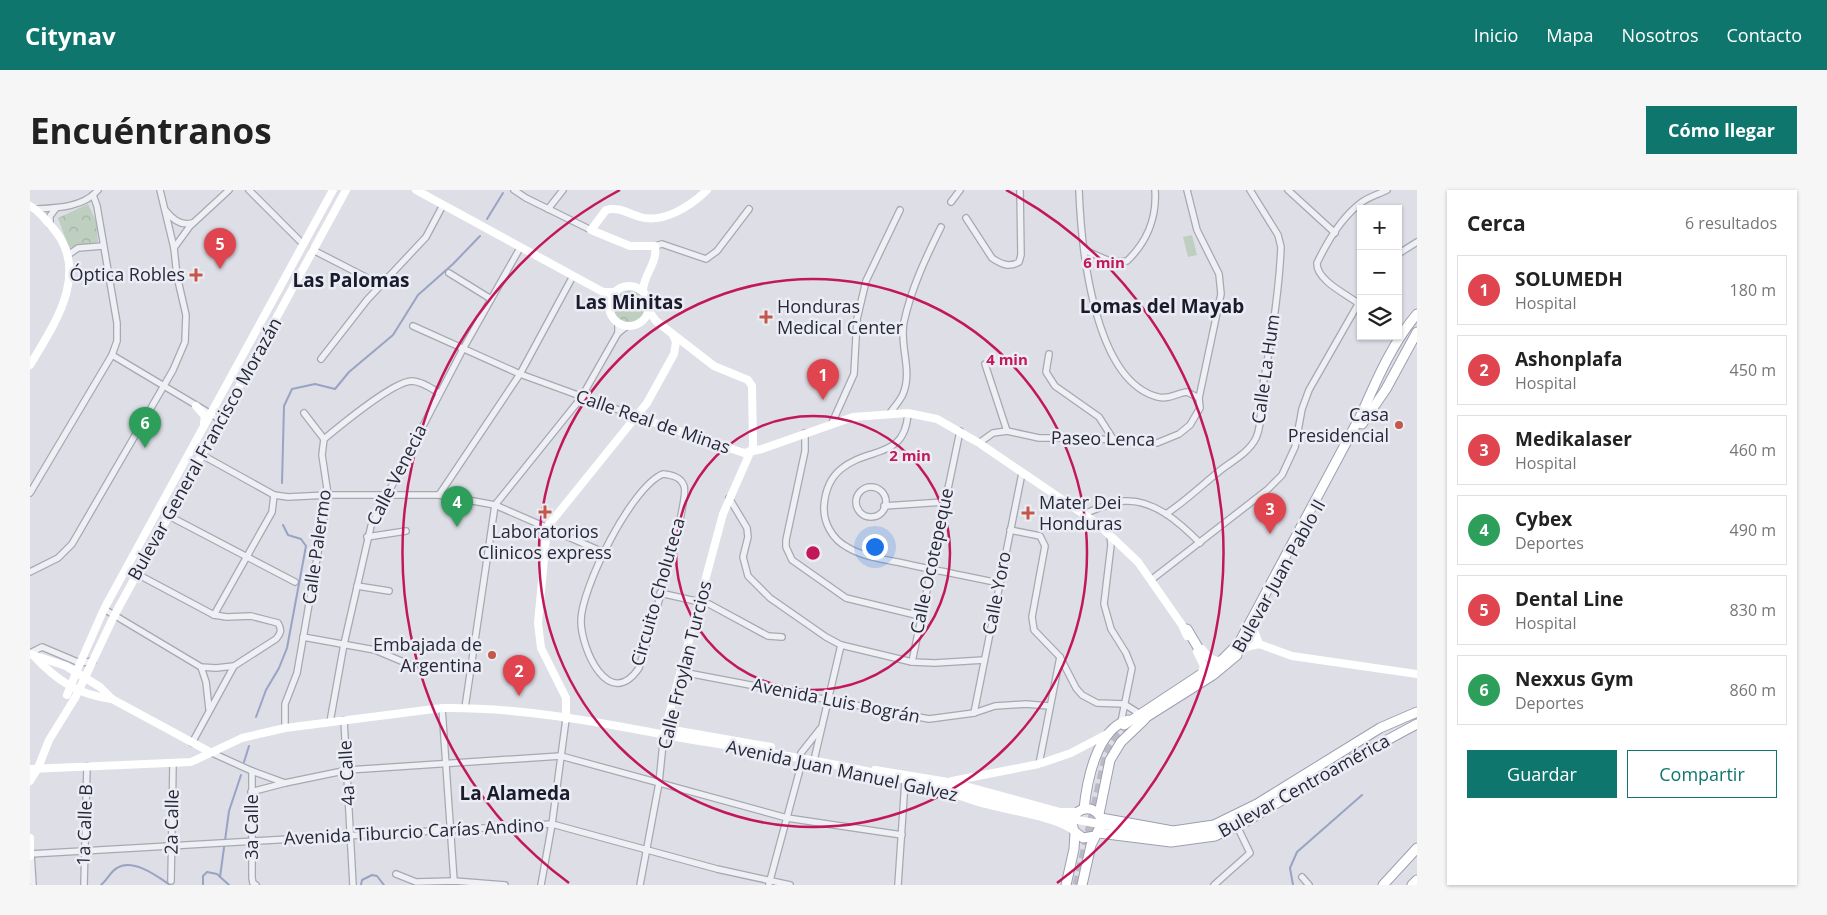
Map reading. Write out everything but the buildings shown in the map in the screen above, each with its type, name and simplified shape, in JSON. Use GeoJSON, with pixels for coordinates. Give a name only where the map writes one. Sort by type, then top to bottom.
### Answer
{"type":"FeatureCollection","features":[{"type":"Feature","properties":{"kind":"main road","name":"Bulevar Juan Pablo II"},"geometry":{"type":"LineString","coordinates":[[1139,718],[1166,706],[1213,675],[1242,648],[1364,415],[1396,345],[1417,314]]}},
{"type":"Feature","properties":{"kind":"main road","name":"Bulevar Juan Pablo II"},"geometry":{"type":"LineString","coordinates":[[1139,718],[1201,677],[1239,643],[1417,318]]}},
{"type":"Feature","properties":{"kind":"main road","name":"Bulevar Juan Pablo II"},"geometry":{"type":"LineString","coordinates":[[1364,415],[1386,389],[1417,332]]}},
{"type":"Feature","properties":{"kind":"main road"},"geometry":{"type":"LineString","coordinates":[[1184,627],[1203,656]]}},
{"type":"Feature","properties":{"kind":"main road"},"geometry":{"type":"LineString","coordinates":[[1166,706],[1169,700],[1201,677]]}},
{"type":"Feature","properties":{"kind":"main road","name":"Bulevar Centroamérica"},"geometry":{"type":"LineString","coordinates":[[1100,816],[1158,830],[1188,831],[1214,825],[1252,807],[1380,728],[1417,712]]}},
{"type":"Feature","properties":{"kind":"main road"},"geometry":{"type":"LineString","coordinates":[[1066,885],[1074,849],[1075,832],[1072,823],[1080,810],[1097,750],[1109,733],[1123,724],[1139,718]]}},
{"type":"Feature","properties":{"kind":"main road"},"geometry":{"type":"LineString","coordinates":[[1082,885],[1091,845],[1097,834],[1110,760],[1139,718]]}},
{"type":"Feature","properties":{"kind":"main road","name":"Bulevar Centroamérica"},"geometry":{"type":"LineString","coordinates":[[1097,834],[1171,842],[1204,839],[1255,816],[1337,767],[1417,724]]}},
{"type":"Feature","properties":{"kind":"main road"},"geometry":{"type":"LineString","coordinates":[[1080,810],[1092,809],[1100,816]]}},
{"type":"Feature","properties":{"kind":"main road"},"geometry":{"type":"LineString","coordinates":[[1075,832],[1087,839],[1097,834]]}},
{"type":"Feature","properties":{"kind":"main road"},"geometry":{"type":"LineString","coordinates":[[1385,885],[1417,848]]}},
{"type":"Feature","properties":{"kind":"main road"},"geometry":{"type":"LineString","coordinates":[[1385,885],[1417,853]]}},
{"type":"Feature","properties":{"kind":"main road"},"geometry":{"type":"LineString","coordinates":[[1412,885],[1417,880]]}},
{"type":"Feature","properties":{"kind":"street"},"geometry":{"type":"LineString","coordinates":[[30,572],[58,558],[72,544],[163,386],[185,342],[186,315],[177,276],[174,248],[160,190]]}},
{"type":"Feature","properties":{"kind":"street"},"geometry":{"type":"LineString","coordinates":[[174,248],[186,230],[229,190]]}},
{"type":"Feature","properties":{"kind":"street"},"geometry":{"type":"LineString","coordinates":[[249,190],[303,244]]}},
{"type":"Feature","properties":{"kind":"street","name":"Bulevar General Francisco Morazán"},"geometry":{"type":"LineString","coordinates":[[67,708],[67,695],[104,609],[333,190]]}},
{"type":"Feature","properties":{"kind":"street","name":"Bulevar General Francisco Morazán"},"geometry":{"type":"LineString","coordinates":[[30,781],[46,746],[67,708],[75,698],[114,616],[346,190]]}},
{"type":"Feature","properties":{"kind":"street"},"geometry":{"type":"LineString","coordinates":[[416,190],[603,292],[616,292]]}},
{"type":"Feature","properties":{"kind":"street"},"geometry":{"type":"LineString","coordinates":[[514,190],[591,230],[630,246],[644,248],[662,244],[706,260],[717,251],[749,209]]}},
{"type":"Feature","properties":{"kind":"street"},"geometry":{"type":"LineString","coordinates":[[548,209],[564,190]]}},
{"type":"Feature","properties":{"kind":"street"},"geometry":{"type":"LineString","coordinates":[[591,230],[606,210],[615,208],[643,218],[654,217],[685,209],[707,190]]}},
{"type":"Feature","properties":{"kind":"street"},"geometry":{"type":"LineString","coordinates":[[951,202],[960,190]]}},
{"type":"Feature","properties":{"kind":"street"},"geometry":{"type":"LineString","coordinates":[[966,218],[992,258],[999,263],[1013,265],[1019,262],[1021,255],[1020,190]]}},
{"type":"Feature","properties":{"kind":"street"},"geometry":{"type":"LineString","coordinates":[[1079,190],[1084,250],[1095,305],[1112,359],[1136,386],[1150,394],[1164,398],[1187,392],[1199,398]]}},
{"type":"Feature","properties":{"kind":"street"},"geometry":{"type":"LineString","coordinates":[[1084,250],[1112,262],[1128,261],[1136,253],[1148,234],[1156,206],[1155,190]]}},
{"type":"Feature","properties":{"kind":"street","name":"Paseo Lenca"},"geometry":{"type":"LineString","coordinates":[[1007,431],[1039,438],[1112,440],[1148,444],[1168,439],[1190,425],[1200,408],[1199,398],[1222,294],[1218,274],[1197,230],[1187,190]]}},
{"type":"Feature","properties":{"kind":"street","name":"Calle La Hum"},"geometry":{"type":"LineString","coordinates":[[1166,514],[1186,501],[1221,470],[1244,453],[1256,439],[1260,423],[1262,392],[1273,335],[1281,247],[1278,235],[1250,190]]}},
{"type":"Feature","properties":{"kind":"street"},"geometry":{"type":"LineString","coordinates":[[1288,190],[1335,233]]}},
{"type":"Feature","properties":{"kind":"street"},"geometry":{"type":"LineString","coordinates":[[1357,300],[1322,276],[1317,268],[1319,258],[1335,233],[1361,203],[1387,190]]}},
{"type":"Feature","properties":{"kind":"street"},"geometry":{"type":"LineString","coordinates":[[30,493],[112,355],[117,341],[117,324],[96,193],[70,206],[34,208]]}},
{"type":"Feature","properties":{"kind":"street"},"geometry":{"type":"LineString","coordinates":[[321,359],[381,285],[426,238],[443,205]]}},
{"type":"Feature","properties":{"kind":"street"},"geometry":{"type":"LineString","coordinates":[[30,366],[55,324],[66,299],[69,275],[68,255],[59,235],[34,208]]}},
{"type":"Feature","properties":{"kind":"street"},"geometry":{"type":"LineString","coordinates":[[50,225],[50,216],[56,208]]}},
{"type":"Feature","properties":{"kind":"street"},"geometry":{"type":"LineString","coordinates":[[166,210],[178,222],[188,224],[194,222]]}},
{"type":"Feature","properties":{"kind":"street"},"geometry":{"type":"LineString","coordinates":[[832,423],[854,374],[857,319],[866,281],[900,210]]}},
{"type":"Feature","properties":{"kind":"street"},"geometry":{"type":"LineString","coordinates":[[890,413],[902,395],[906,382],[902,333],[904,322],[922,267],[941,226]]}},
{"type":"Feature","properties":{"kind":"street"},"geometry":{"type":"LineString","coordinates":[[1402,251],[1417,242]]}},
{"type":"Feature","properties":{"kind":"street"},"geometry":{"type":"LineString","coordinates":[[68,255],[78,248],[103,246]]}},
{"type":"Feature","properties":{"kind":"street"},"geometry":{"type":"LineString","coordinates":[[643,291],[644,280],[656,254],[655,246]]}},
{"type":"Feature","properties":{"kind":"street","name":"Calle Venecia"},"geometry":{"type":"LineString","coordinates":[[330,722],[344,644],[367,537],[385,495],[463,349],[520,248]]}},
{"type":"Feature","properties":{"kind":"street"},"geometry":{"type":"LineString","coordinates":[[313,250],[381,285]]}},
{"type":"Feature","properties":{"kind":"street"},"geometry":{"type":"LineString","coordinates":[[449,273],[491,299]]}},
{"type":"Feature","properties":{"kind":"street"},"geometry":{"type":"LineString","coordinates":[[439,496],[520,374],[573,276]]}},
{"type":"Feature","properties":{"kind":"street"},"geometry":{"type":"LineString","coordinates":[[610,303],[616,292],[644,280]]}},
{"type":"Feature","properties":{"kind":"street"},"geometry":{"type":"LineString","coordinates":[[603,292],[610,303],[611,314],[618,323],[627,326],[636,325],[644,320],[649,311],[649,300],[643,291],[632,286]]}},
{"type":"Feature","properties":{"kind":"street"},"geometry":{"type":"LineString","coordinates":[[1151,580],[1267,490],[1282,475],[1297,440],[1306,397],[1357,305]]}},
{"type":"Feature","properties":{"kind":"street"},"geometry":{"type":"LineString","coordinates":[[649,311],[656,321],[693,348]]}},
{"type":"Feature","properties":{"kind":"street"},"geometry":{"type":"LineString","coordinates":[[644,320],[656,321]]}},
{"type":"Feature","properties":{"kind":"street"},"geometry":{"type":"LineString","coordinates":[[618,323],[618,333]]}},
{"type":"Feature","properties":{"kind":"street","name":"Calle Real de Minas"},"geometry":{"type":"LineString","coordinates":[[413,326],[520,374],[581,398],[740,452],[751,452],[853,417],[908,413],[937,420],[979,443],[1109,534],[1138,562],[1184,627],[1208,657],[1215,661],[1221,661]]}},
{"type":"Feature","properties":{"kind":"street"},"geometry":{"type":"LineString","coordinates":[[465,708],[495,505],[581,398],[618,333],[627,326]]}},
{"type":"Feature","properties":{"kind":"street"},"geometry":{"type":"LineString","coordinates":[[672,333],[676,342],[674,354]]}},
{"type":"Feature","properties":{"kind":"street"},"geometry":{"type":"LineString","coordinates":[[541,885],[552,824],[566,719],[566,698],[541,648],[539,638],[538,623],[547,527],[638,417],[674,354],[681,347],[693,348]]}},
{"type":"Feature","properties":{"kind":"street","name":"Calle Froylan Turcios"},"geometry":{"type":"LineString","coordinates":[[640,885],[659,783],[664,733],[729,498],[751,452],[754,434],[751,384],[714,366],[693,348]]}},
{"type":"Feature","properties":{"kind":"street"},"geometry":{"type":"LineString","coordinates":[[1049,354],[1046,372],[1055,386],[1099,417],[1112,440]]}},
{"type":"Feature","properties":{"kind":"street"},"geometry":{"type":"LineString","coordinates":[[112,355],[221,420]]}},
{"type":"Feature","properties":{"kind":"street"},"geometry":{"type":"LineString","coordinates":[[979,443],[993,433],[1007,431],[985,364]]}},
{"type":"Feature","properties":{"kind":"street"},"geometry":{"type":"LineString","coordinates":[[304,413],[324,439],[396,385],[412,381],[440,393]]}},
{"type":"Feature","properties":{"kind":"street"},"geometry":{"type":"LineString","coordinates":[[196,406],[205,416],[204,425]]}},
{"type":"Feature","properties":{"kind":"street"},"geometry":{"type":"LineString","coordinates":[[908,413],[907,428],[900,441],[884,451],[856,459],[834,475],[826,490],[824,516],[834,536],[854,552],[999,583]]}},
{"type":"Feature","properties":{"kind":"street","name":"Calle Ocotepeque"},"geometry":{"type":"LineString","coordinates":[[912,662],[920,616],[960,431]]}},
{"type":"Feature","properties":{"kind":"street"},"geometry":{"type":"LineString","coordinates":[[805,433],[805,451],[786,540],[786,547],[792,560],[853,601],[920,616]]}},
{"type":"Feature","properties":{"kind":"street"},"geometry":{"type":"LineString","coordinates":[[754,434],[759,442],[773,444]]}},
{"type":"Feature","properties":{"kind":"street","name":"Calle Palermo"},"geometry":{"type":"LineString","coordinates":[[285,728],[285,704],[297,672],[328,495],[322,455],[324,439]]}},
{"type":"Feature","properties":{"kind":"street"},"geometry":{"type":"LineString","coordinates":[[202,455],[274,495],[288,497],[328,495],[439,496],[495,505],[603,552]]}},
{"type":"Feature","properties":{"kind":"street","name":"Calle Yoro"},"geometry":{"type":"LineString","coordinates":[[974,713],[1022,473]]}},
{"type":"Feature","properties":{"kind":"street","name":"Circuito Choluteca"},"geometry":{"type":"LineString","coordinates":[[663,474],[677,477],[682,482],[686,491],[660,593],[639,668],[634,675],[623,682],[602,676],[592,664],[582,634],[581,620],[584,602],[603,552],[646,486],[655,477],[663,474]]}},
{"type":"Feature","properties":{"kind":"street"},"geometry":{"type":"LineString","coordinates":[[884,506],[883,494],[876,488],[866,488],[856,498],[857,508],[868,516],[877,515],[884,506],[944,502]]}},
{"type":"Feature","properties":{"kind":"street"},"geometry":{"type":"LineString","coordinates":[[214,615],[272,512],[274,495]]}},
{"type":"Feature","properties":{"kind":"street"},"geometry":{"type":"LineString","coordinates":[[729,498],[747,528],[748,538],[743,557],[748,576],[770,598],[841,645],[912,662],[935,663],[984,660]]}},
{"type":"Feature","properties":{"kind":"street"},"geometry":{"type":"LineString","coordinates":[[1083,514],[1122,501],[1146,504],[1166,514],[1200,543]]}},
{"type":"Feature","properties":{"kind":"street"},"geometry":{"type":"LineString","coordinates":[[168,516],[294,582]]}},
{"type":"Feature","properties":{"kind":"street"},"geometry":{"type":"LineString","coordinates":[[1010,530],[1040,536],[1044,540],[1045,546],[1032,623],[1034,630],[1060,657],[1076,688],[1089,700],[1124,704],[1139,718]]}},
{"type":"Feature","properties":{"kind":"street"},"geometry":{"type":"LineString","coordinates":[[367,537],[406,531]]}},
{"type":"Feature","properties":{"kind":"street"},"geometry":{"type":"LineString","coordinates":[[1109,534],[1111,545],[1104,604],[1111,629],[1126,653],[1132,668],[1131,682],[1124,704],[1123,724]]}},
{"type":"Feature","properties":{"kind":"street"},"geometry":{"type":"LineString","coordinates":[[104,609],[201,667],[234,666],[276,639],[281,628],[278,623],[263,617],[214,615],[137,574]]}},
{"type":"Feature","properties":{"kind":"street"},"geometry":{"type":"LineString","coordinates":[[356,586],[389,591]]}},
{"type":"Feature","properties":{"kind":"street"},"geometry":{"type":"LineString","coordinates":[[660,593],[710,604],[768,636],[782,636]]}},
{"type":"Feature","properties":{"kind":"street","name":"Calle Real de Minas"},"geometry":{"type":"LineString","coordinates":[[1184,627],[1202,660],[1204,666],[1201,677]]}},
{"type":"Feature","properties":{"kind":"street"},"geometry":{"type":"LineString","coordinates":[[1253,628],[1259,644]]}},
{"type":"Feature","properties":{"kind":"street"},"geometry":{"type":"LineString","coordinates":[[303,637],[376,650],[413,666]]}},
{"type":"Feature","properties":{"kind":"street"},"geometry":{"type":"LineString","coordinates":[[1242,648],[1259,644],[1292,656],[1417,674]]}},
{"type":"Feature","properties":{"kind":"street"},"geometry":{"type":"LineString","coordinates":[[815,756],[841,645]]}},
{"type":"Feature","properties":{"kind":"street"},"geometry":{"type":"LineString","coordinates":[[31,654],[36,649],[48,648],[79,665],[93,661]]}},
{"type":"Feature","properties":{"kind":"street"},"geometry":{"type":"LineString","coordinates":[[31,654],[59,679],[85,695],[112,699]]}},
{"type":"Feature","properties":{"kind":"street"},"geometry":{"type":"LineString","coordinates":[[31,654],[66,666],[100,687],[112,699],[192,743],[252,771],[285,783]]}},
{"type":"Feature","properties":{"kind":"street"},"geometry":{"type":"LineString","coordinates":[[1039,764],[1060,657]]}},
{"type":"Feature","properties":{"kind":"street"},"geometry":{"type":"LineString","coordinates":[[192,743],[234,666]]}},
{"type":"Feature","properties":{"kind":"street"},"geometry":{"type":"LineString","coordinates":[[201,667],[206,682],[209,711]]}},
{"type":"Feature","properties":{"kind":"street","name":"Avenida Luis Bográn"},"geometry":{"type":"LineString","coordinates":[[682,672],[928,718],[974,713],[995,706],[1026,704],[1050,706]]}},
{"type":"Feature","properties":{"kind":"street"},"geometry":{"type":"LineString","coordinates":[[442,708],[454,881]]}},
{"type":"Feature","properties":{"kind":"street","name":"Avenida Juan Manuel Galvez"},"geometry":{"type":"LineString","coordinates":[[34,769],[191,762],[242,738],[285,728],[442,708],[465,708],[566,719],[664,733],[802,756],[905,781],[945,781],[1060,812],[1080,810]]}},
{"type":"Feature","properties":{"kind":"street","name":"4a Calle"},"geometry":{"type":"LineString","coordinates":[[344,720],[353,885]]}},
{"type":"Feature","properties":{"kind":"street"},"geometry":{"type":"LineString","coordinates":[[770,883],[802,756],[822,728]]}},
{"type":"Feature","properties":{"kind":"street"},"geometry":{"type":"LineString","coordinates":[[945,781],[1039,764],[1071,753],[1109,733]]}},
{"type":"Feature","properties":{"kind":"street"},"geometry":{"type":"LineString","coordinates":[[251,792],[348,770],[561,756],[787,818],[902,835]]}},
{"type":"Feature","properties":{"kind":"street","name":"Avenida Juan Manuel Galvez"},"geometry":{"type":"LineString","coordinates":[[802,756],[815,756],[919,780],[980,803],[1061,822],[1075,832]]}},
{"type":"Feature","properties":{"kind":"street","name":"2a Calle"},"geometry":{"type":"LineString","coordinates":[[171,881],[173,764]]}},
{"type":"Feature","properties":{"kind":"street","name":"1a Calle B"},"geometry":{"type":"LineString","coordinates":[[84,885],[83,851],[87,766]]}},
{"type":"Feature","properties":{"kind":"street","name":"3a Calle"},"geometry":{"type":"LineString","coordinates":[[252,771],[251,841],[254,884]]}},
{"type":"Feature","properties":{"kind":"street"},"geometry":{"type":"LineString","coordinates":[[919,780],[1060,818],[1171,837],[1196,835],[1238,823],[1252,807]]}},
{"type":"Feature","properties":{"kind":"street"},"geometry":{"type":"LineString","coordinates":[[898,885],[905,781]]}},
{"type":"Feature","properties":{"kind":"street"},"geometry":{"type":"LineString","coordinates":[[1214,885],[1250,853],[1238,823]]}},
{"type":"Feature","properties":{"kind":"street","name":"Avenida Tiburcio Carías Andino"},"geometry":{"type":"LineString","coordinates":[[30,855],[552,824],[770,883],[790,885]]}},
{"type":"Feature","properties":{"kind":"street"},"geometry":{"type":"LineString","coordinates":[[30,838],[33,885]]}},
{"type":"Feature","properties":{"kind":"street"},"geometry":{"type":"LineString","coordinates":[[396,874],[416,882],[454,881],[505,885]]}},
{"type":"Feature","properties":{"kind":"street"},"geometry":{"type":"LineString","coordinates":[[1302,877],[1309,885]]}},
{"type":"Feature","properties":{"kind":"green space"},"geometry":{"type":"Polygon","coordinates":[[[88,204],[96,221],[98,242],[69,248],[58,218],[88,204]]]}},
{"type":"Feature","properties":{"kind":"green space"},"geometry":{"type":"Polygon","coordinates":[[[1192,235],[1197,255],[1188,257],[1183,237],[1192,235]]]}},
{"type":"Feature","properties":{"kind":"green space"},"geometry":{"type":"Polygon","coordinates":[[[630,291],[636,292],[641,296],[645,301],[645,313],[641,318],[636,322],[630,323],[624,322],[619,318],[615,313],[614,307],[615,301],[619,296],[624,292],[630,291]]]}},
{"type":"Feature","properties":{"kind":"waterway"},"geometry":{"type":"LineString","coordinates":[[487,219],[503,193]]}},
{"type":"Feature","properties":{"kind":"waterway"},"geometry":{"type":"LineString","coordinates":[[282,483],[284,406],[292,389],[315,384],[335,389],[349,372],[393,335],[418,295],[453,264],[480,236]]}},
{"type":"Feature","properties":{"kind":"waterway"},"geometry":{"type":"LineString","coordinates":[[256,717],[266,690],[279,668],[287,648],[306,546],[301,539],[288,535],[283,525]]}},
{"type":"Feature","properties":{"kind":"waterway"},"geometry":{"type":"LineString","coordinates":[[244,762],[249,746]]}},
{"type":"Feature","properties":{"kind":"waterway"},"geometry":{"type":"LineString","coordinates":[[220,877],[229,811],[241,775]]}},
{"type":"Feature","properties":{"kind":"waterway"},"geometry":{"type":"LineString","coordinates":[[1293,885],[1290,868],[1297,852],[1362,795]]}},
{"type":"Feature","properties":{"kind":"waterway"},"geometry":{"type":"LineString","coordinates":[[101,885],[115,869],[123,865],[145,869],[170,885]]}},
{"type":"Feature","properties":{"kind":"waterway"},"geometry":{"type":"LineString","coordinates":[[203,885],[203,876],[207,872],[217,874],[229,885]]}},
{"type":"Feature","properties":{"kind":"waterway"},"geometry":{"type":"LineString","coordinates":[[361,885],[362,880],[372,875],[377,876],[384,885]]}},
{"type":"Feature","properties":{"kind":"tunnel"},"geometry":{"type":"LineString","coordinates":[[1077,885],[1107,754],[1118,737],[1136,723]]}},
{"type":"Feature","properties":{"kind":"place","name":"Dental Line"},"geometry":{"type":"Point","coordinates":[220,269]}},
{"type":"Feature","properties":{"kind":"place","name":"Óptica Robles"},"geometry":{"type":"Point","coordinates":[196,275]}},
{"type":"Feature","properties":{"kind":"place","name":"Honduras Medical Center"},"geometry":{"type":"Point","coordinates":[766,317]}},
{"type":"Feature","properties":{"kind":"place","name":"SOLUMEDH"},"geometry":{"type":"Point","coordinates":[823,400]}},
{"type":"Feature","properties":{"kind":"place","name":"Casa Presidencial"},"geometry":{"type":"Point","coordinates":[1399,425]}},
{"type":"Feature","properties":{"kind":"place","name":"Nexxus Gym"},"geometry":{"type":"Point","coordinates":[145,448]}},
{"type":"Feature","properties":{"kind":"place","name":"Laboratorios Clinicos express"},"geometry":{"type":"Point","coordinates":[545,512]}},
{"type":"Feature","properties":{"kind":"place","name":"Mater Dei Honduras"},"geometry":{"type":"Point","coordinates":[1028,513]}},
{"type":"Feature","properties":{"kind":"place","name":"Cybex"},"geometry":{"type":"Point","coordinates":[457,527]}},
{"type":"Feature","properties":{"kind":"place","name":"Medikalaser"},"geometry":{"type":"Point","coordinates":[1270,534]}},
{"type":"Feature","properties":{"kind":"place","name":"Embajada de Argentina"},"geometry":{"type":"Point","coordinates":[492,655]}},
{"type":"Feature","properties":{"kind":"place","name":"Ashonplafa"},"geometry":{"type":"Point","coordinates":[519,696]}},
{"type":"Feature","properties":{"kind":"district","name":"Las Palomas"},"geometry":{"type":"Point","coordinates":[351,280]}},
{"type":"Feature","properties":{"kind":"district","name":"Las Minitas"},"geometry":{"type":"Point","coordinates":[629,302]}},
{"type":"Feature","properties":{"kind":"district","name":"Lomas del Mayab"},"geometry":{"type":"Point","coordinates":[1162,306]}},
{"type":"Feature","properties":{"kind":"district","name":"La Alameda"},"geometry":{"type":"Point","coordinates":[515,793]}}]}
